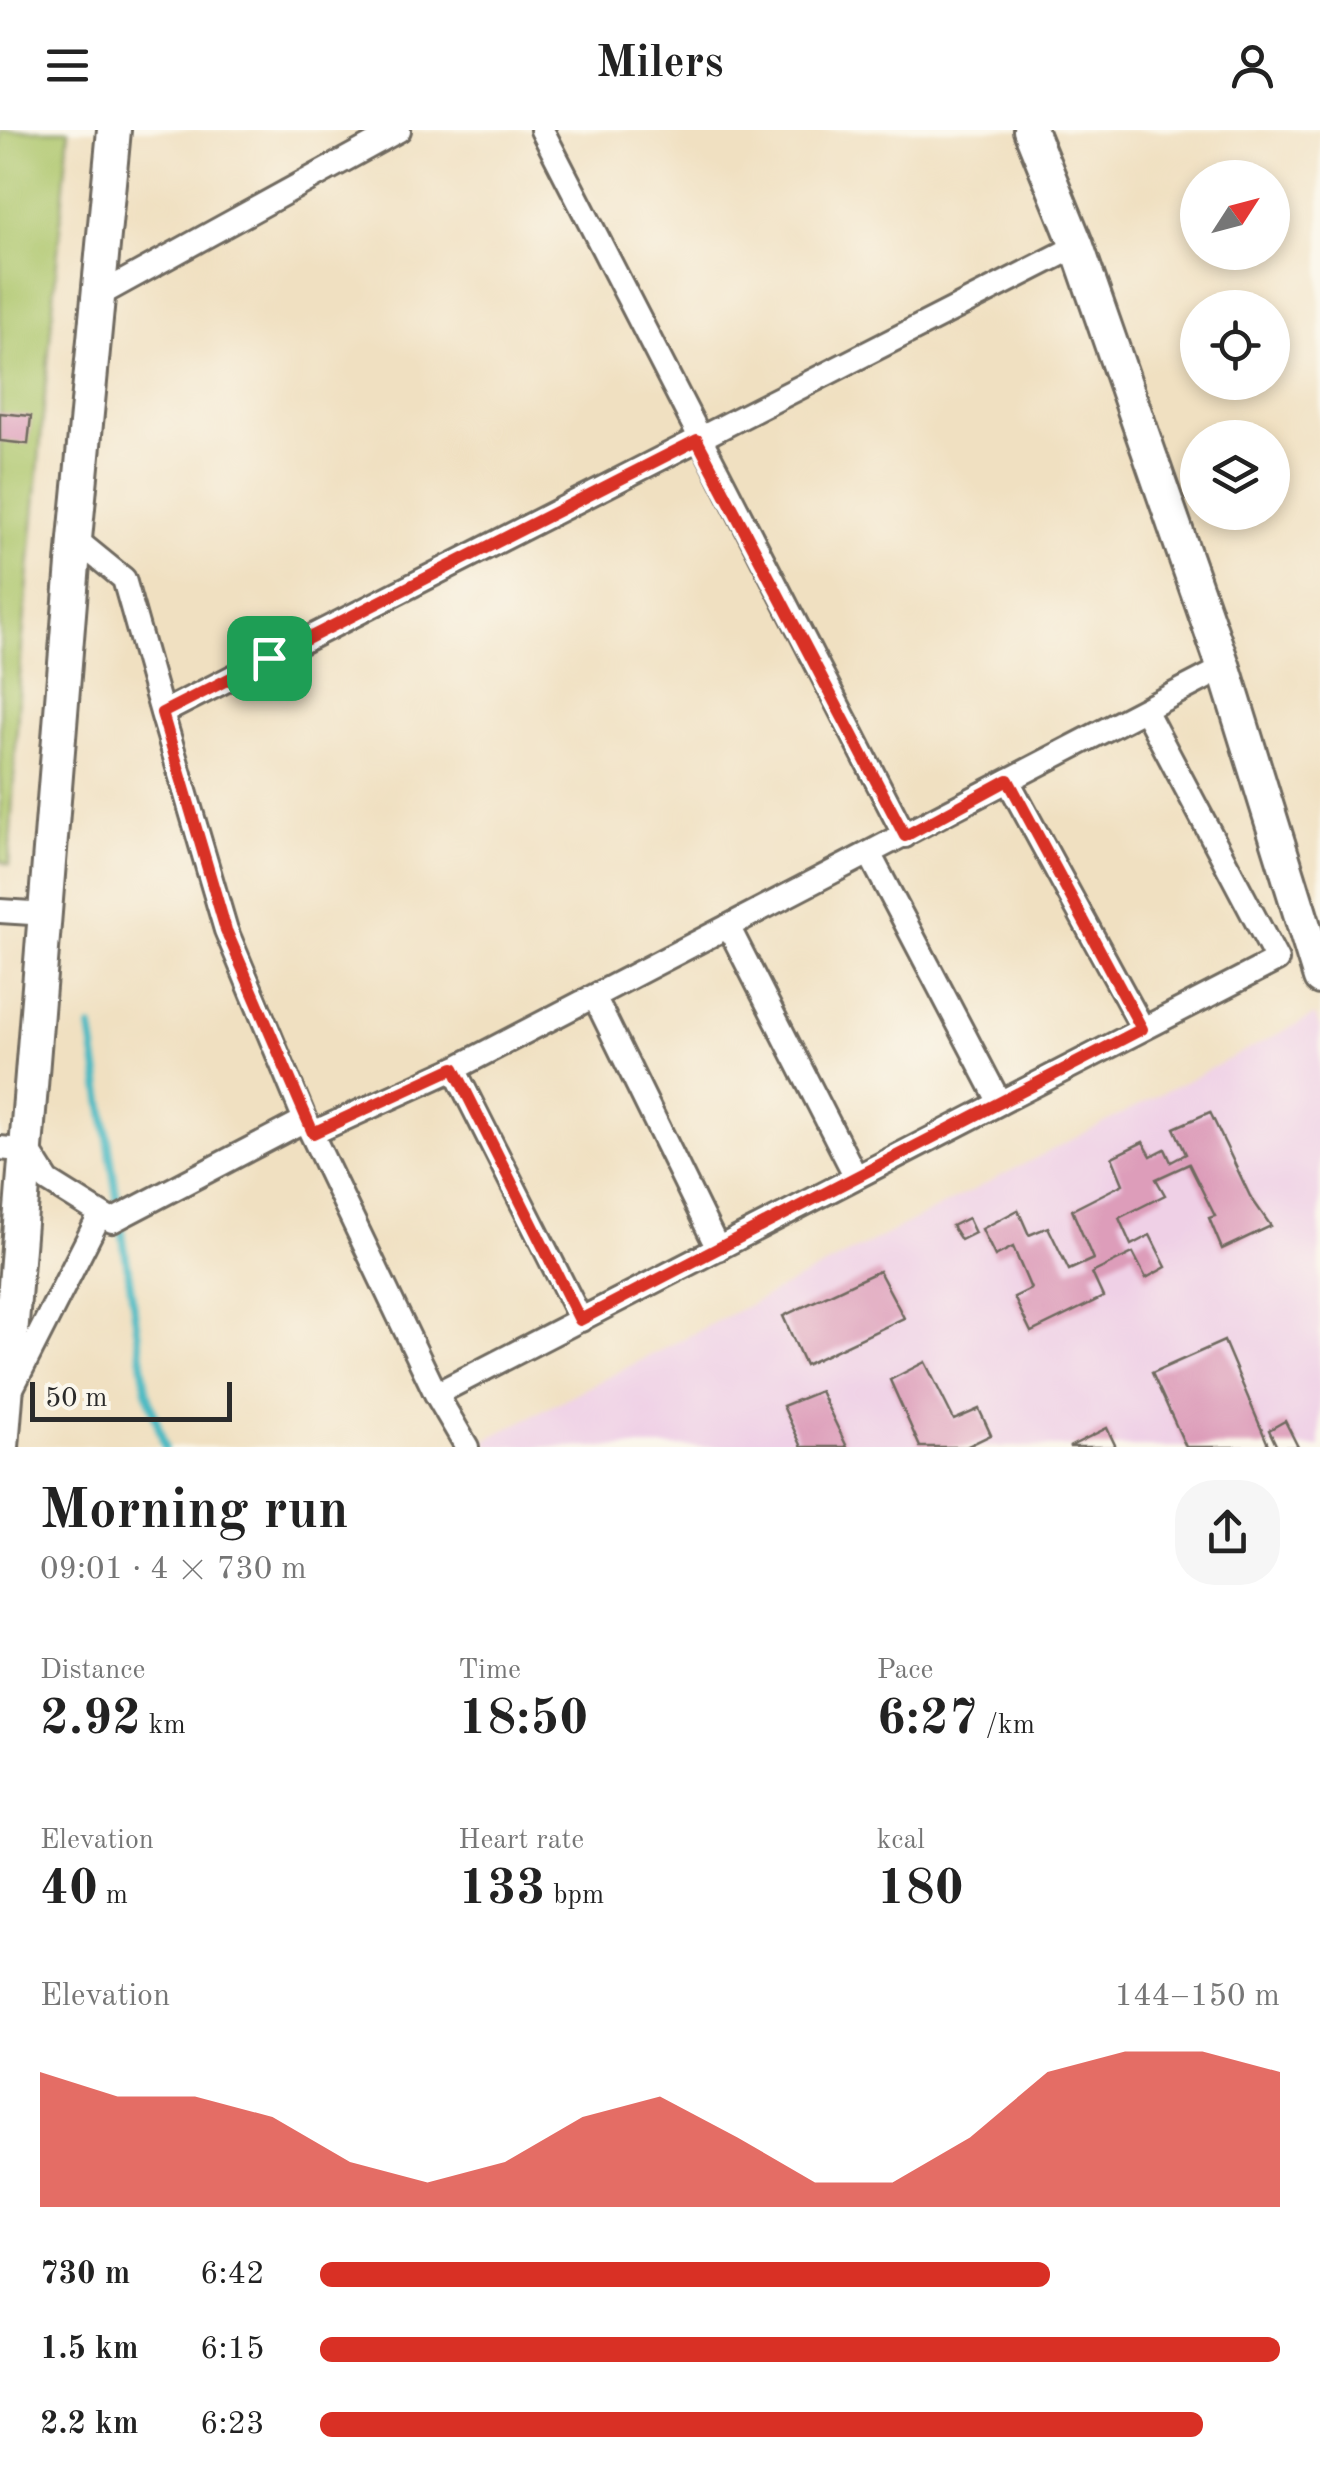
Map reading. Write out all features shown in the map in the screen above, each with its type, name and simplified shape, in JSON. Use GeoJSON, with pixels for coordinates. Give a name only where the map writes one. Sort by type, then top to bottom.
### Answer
{"type":"FeatureCollection","features":[{"type":"Feature","properties":{"kind":"street"},"geometry":{"type":"LineString","coordinates":[[2,1447],[15,1150],[47,914],[74,539],[114,130]]}},
{"type":"Feature","properties":{"kind":"street"},"geometry":{"type":"LineString","coordinates":[[100,294],[399,130]]}},
{"type":"Feature","properties":{"kind":"street"},"geometry":{"type":"LineString","coordinates":[[542,130],[697,440],[905,836]]}},
{"type":"Feature","properties":{"kind":"street"},"geometry":{"type":"LineString","coordinates":[[1030,130],[1077,246],[1224,668],[1320,978]]}},
{"type":"Feature","properties":{"kind":"street"},"geometry":{"type":"LineString","coordinates":[[162,713],[1077,246]]}},
{"type":"Feature","properties":{"kind":"street"},"geometry":{"type":"LineString","coordinates":[[74,539],[124,578],[226,930],[309,1126],[458,1444]]}},
{"type":"Feature","properties":{"kind":"street"},"geometry":{"type":"LineString","coordinates":[[15,1150],[48,1181],[112,1222],[309,1126],[454,1068],[1224,668]]}},
{"type":"Feature","properties":{"kind":"street"},"geometry":{"type":"LineString","coordinates":[[436,1394],[1277,960],[1146,710]]}},
{"type":"Feature","properties":{"kind":"street"},"geometry":{"type":"LineString","coordinates":[[1008,780],[1142,1029]]}},
{"type":"Feature","properties":{"kind":"street"},"geometry":{"type":"LineString","coordinates":[[869,852],[1000,1103]]}},
{"type":"Feature","properties":{"kind":"street"},"geometry":{"type":"LineString","coordinates":[[0,911],[47,914]]}},
{"type":"Feature","properties":{"kind":"street"},"geometry":{"type":"LineString","coordinates":[[728,926],[856,1177]]}},
{"type":"Feature","properties":{"kind":"street"},"geometry":{"type":"LineString","coordinates":[[594,996],[718,1249]]}},
{"type":"Feature","properties":{"kind":"street"},"geometry":{"type":"LineString","coordinates":[[454,1068],[580,1320]]}},
{"type":"Feature","properties":{"kind":"street"},"geometry":{"type":"LineString","coordinates":[[7,1397],[100,1214]]}},
{"type":"Feature","properties":{"kind":"shaded area"},"geometry":{"type":"Polygon","coordinates":[[[1315,1015],[1320,1029],[1320,1447],[489,1447],[485,1440],[1315,1015]]]}},
{"type":"Feature","properties":{"kind":"green space"},"geometry":{"type":"Polygon","coordinates":[[[0,130],[69,130],[21,658],[9,865],[0,861],[0,130]]]}},
{"type":"Feature","properties":{"kind":"building"},"geometry":{"type":"Polygon","coordinates":[[[0,413],[31,416],[28,444],[0,441],[0,413]]]}},
{"type":"Feature","properties":{"kind":"building"},"geometry":{"type":"Polygon","coordinates":[[[1210,1112],[1250,1196],[1271,1226],[1222,1249],[1209,1218],[1215,1216],[1189,1164],[1156,1179],[1165,1195],[1119,1218],[1131,1245],[1150,1235],[1166,1267],[1146,1278],[1133,1253],[1092,1273],[1103,1297],[1031,1332],[1014,1297],[1031,1289],[1013,1247],[995,1256],[982,1229],[1018,1210],[1029,1235],[1048,1227],[1069,1270],[1093,1259],[1072,1210],[1123,1184],[1112,1157],[1143,1142],[1151,1156],[1165,1149],[1171,1162],[1186,1154],[1174,1128],[1210,1112]]]}},
{"type":"Feature","properties":{"kind":"building"},"geometry":{"type":"Polygon","coordinates":[[[968,1218],[975,1233],[961,1240],[952,1226],[968,1218]]]}},
{"type":"Feature","properties":{"kind":"building"},"geometry":{"type":"Polygon","coordinates":[[[879,1271],[904,1318],[805,1365],[783,1316],[879,1271]]]}},
{"type":"Feature","properties":{"kind":"building"},"geometry":{"type":"Polygon","coordinates":[[[1224,1341],[1269,1447],[1186,1447],[1152,1373],[1224,1341]]]}},
{"type":"Feature","properties":{"kind":"building"},"geometry":{"type":"Polygon","coordinates":[[[925,1362],[954,1420],[979,1409],[991,1435],[966,1447],[920,1447],[890,1380],[925,1362]]]}},
{"type":"Feature","properties":{"kind":"building"},"geometry":{"type":"Polygon","coordinates":[[[820,1391],[847,1447],[802,1447],[783,1406],[820,1391]]]}},
{"type":"Feature","properties":{"kind":"building"},"geometry":{"type":"Polygon","coordinates":[[[1285,1421],[1298,1447],[1277,1447],[1269,1430],[1285,1421]]]}},
{"type":"Feature","properties":{"kind":"building"},"geometry":{"type":"Polygon","coordinates":[[[1107,1428],[1116,1447],[1069,1447],[1107,1428]]]}},
{"type":"Feature","properties":{"kind":"waterway"},"geometry":{"type":"LineString","coordinates":[[91,1028],[146,1388],[165,1447]]}},
{"type":"Feature","properties":{"kind":"route"},"geometry":{"type":"LineString","coordinates":[[697,440],[905,836],[1008,780],[1142,1029],[580,1320],[454,1068],[313,1133],[305,1120],[226,930],[162,713],[269,658],[697,440]]}}]}
